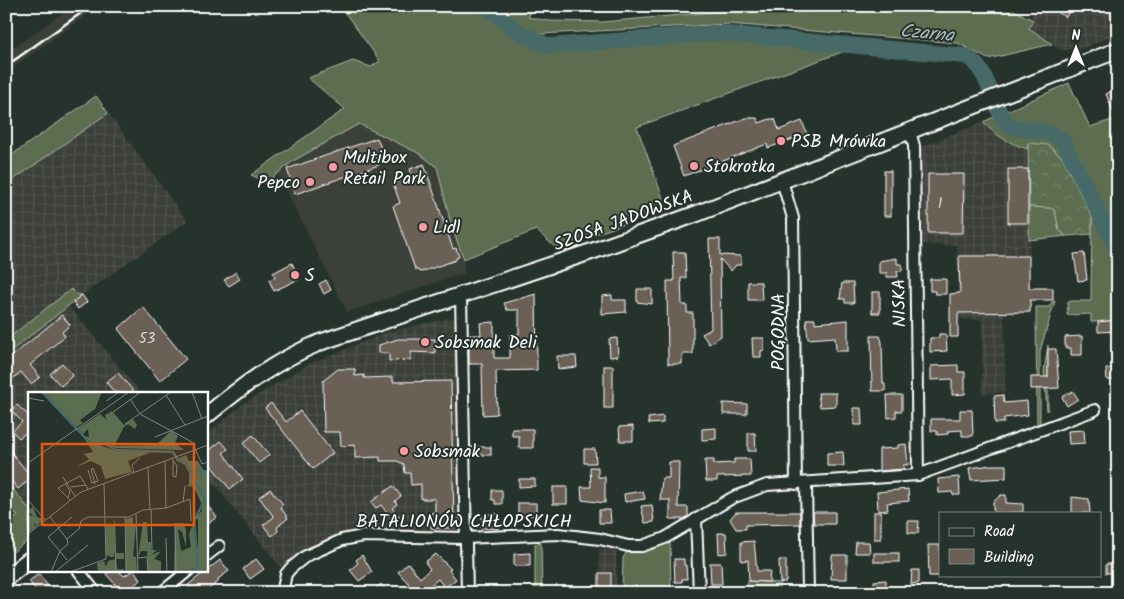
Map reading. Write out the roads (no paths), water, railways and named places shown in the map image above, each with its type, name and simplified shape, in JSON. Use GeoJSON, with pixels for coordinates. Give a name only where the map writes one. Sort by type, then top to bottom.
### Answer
{"type":"FeatureCollection","features":[{"type":"Feature","properties":{"kind":"main road","name":"SZOSA JADOWSKA"},"geometry":{"type":"LineString","coordinates":[[208,414],[261,373],[290,355],[363,327],[611,245],[782,181],[1118,50]]}},
{"type":"Feature","properties":{"kind":"main road"},"geometry":{"type":"LineString","coordinates":[[6,578],[28,561]]}},
{"type":"Feature","properties":{"kind":"street","name":"NISKA"},"geometry":{"type":"LineString","coordinates":[[910,131],[914,146],[918,475]]}},
{"type":"Feature","properties":{"kind":"street","name":"POGODNA"},"geometry":{"type":"LineString","coordinates":[[782,181],[793,218],[801,484],[808,593]]}},
{"type":"Feature","properties":{"kind":"street"},"geometry":{"type":"LineString","coordinates":[[460,296],[467,593]]}},
{"type":"Feature","properties":{"kind":"street","name":"BATALIONÓW CHŁOPSKICH"},"geometry":{"type":"LineString","coordinates":[[282,593],[286,574],[291,568],[306,556],[342,540],[363,536],[465,538],[558,534],[636,547],[665,538],[748,491],[768,485],[918,475],[1095,410]]}},
{"type":"Feature","properties":{"kind":"street"},"geometry":{"type":"LineString","coordinates":[[696,519],[699,593]]}},
{"type":"Feature","properties":{"kind":"street"},"geometry":{"type":"LineString","coordinates":[[208,554],[219,546]]}},
{"type":"Feature","properties":{"kind":"street"},"geometry":{"type":"LineString","coordinates":[[80,572],[96,593]]}},
{"type":"Feature","properties":{"kind":"street"},"geometry":{"type":"LineString","coordinates":[[161,593],[187,572]]}},
{"type":"Feature","properties":{"kind":"waterway","name":"Czarna"},"geometry":{"type":"LineString","coordinates":[[486,6],[520,33],[549,46],[718,33],[966,56],[974,62],[985,78],[1006,123],[1020,128],[1050,133],[1063,141],[1118,251]]}},
{"type":"Feature","properties":{"kind":"waterway","name":"Czarna"},"geometry":{"type":"LineString","coordinates":[[1097,207],[1103,206]]}},
{"type":"Feature","properties":{"kind":"waterway"},"geometry":{"type":"LineString","coordinates":[[1112,206],[1118,206]]}},
{"type":"Feature","properties":{"kind":"railway"},"geometry":{"type":"LineString","coordinates":[[6,66],[91,6]]}},
{"type":"Feature","properties":{"kind":"place","name":"PSB Mrówka"},"geometry":{"type":"Point","coordinates":[781,141]}},
{"type":"Feature","properties":{"kind":"place","name":"Stokrotka"},"geometry":{"type":"Point","coordinates":[694,166]}},
{"type":"Feature","properties":{"kind":"place","name":"Multibox Retail Park"},"geometry":{"type":"Point","coordinates":[333,167]}},
{"type":"Feature","properties":{"kind":"place","name":"Pepco"},"geometry":{"type":"Point","coordinates":[310,182]}},
{"type":"Feature","properties":{"kind":"place","name":"Lidl"},"geometry":{"type":"Point","coordinates":[423,227]}},
{"type":"Feature","properties":{"kind":"place","name":"S"},"geometry":{"type":"Point","coordinates":[295,275]}},
{"type":"Feature","properties":{"kind":"place","name":"Sobsmak Deli"},"geometry":{"type":"Point","coordinates":[425,342]}},
{"type":"Feature","properties":{"kind":"place","name":"Sobsmak"},"geometry":{"type":"Point","coordinates":[404,451]}}]}
